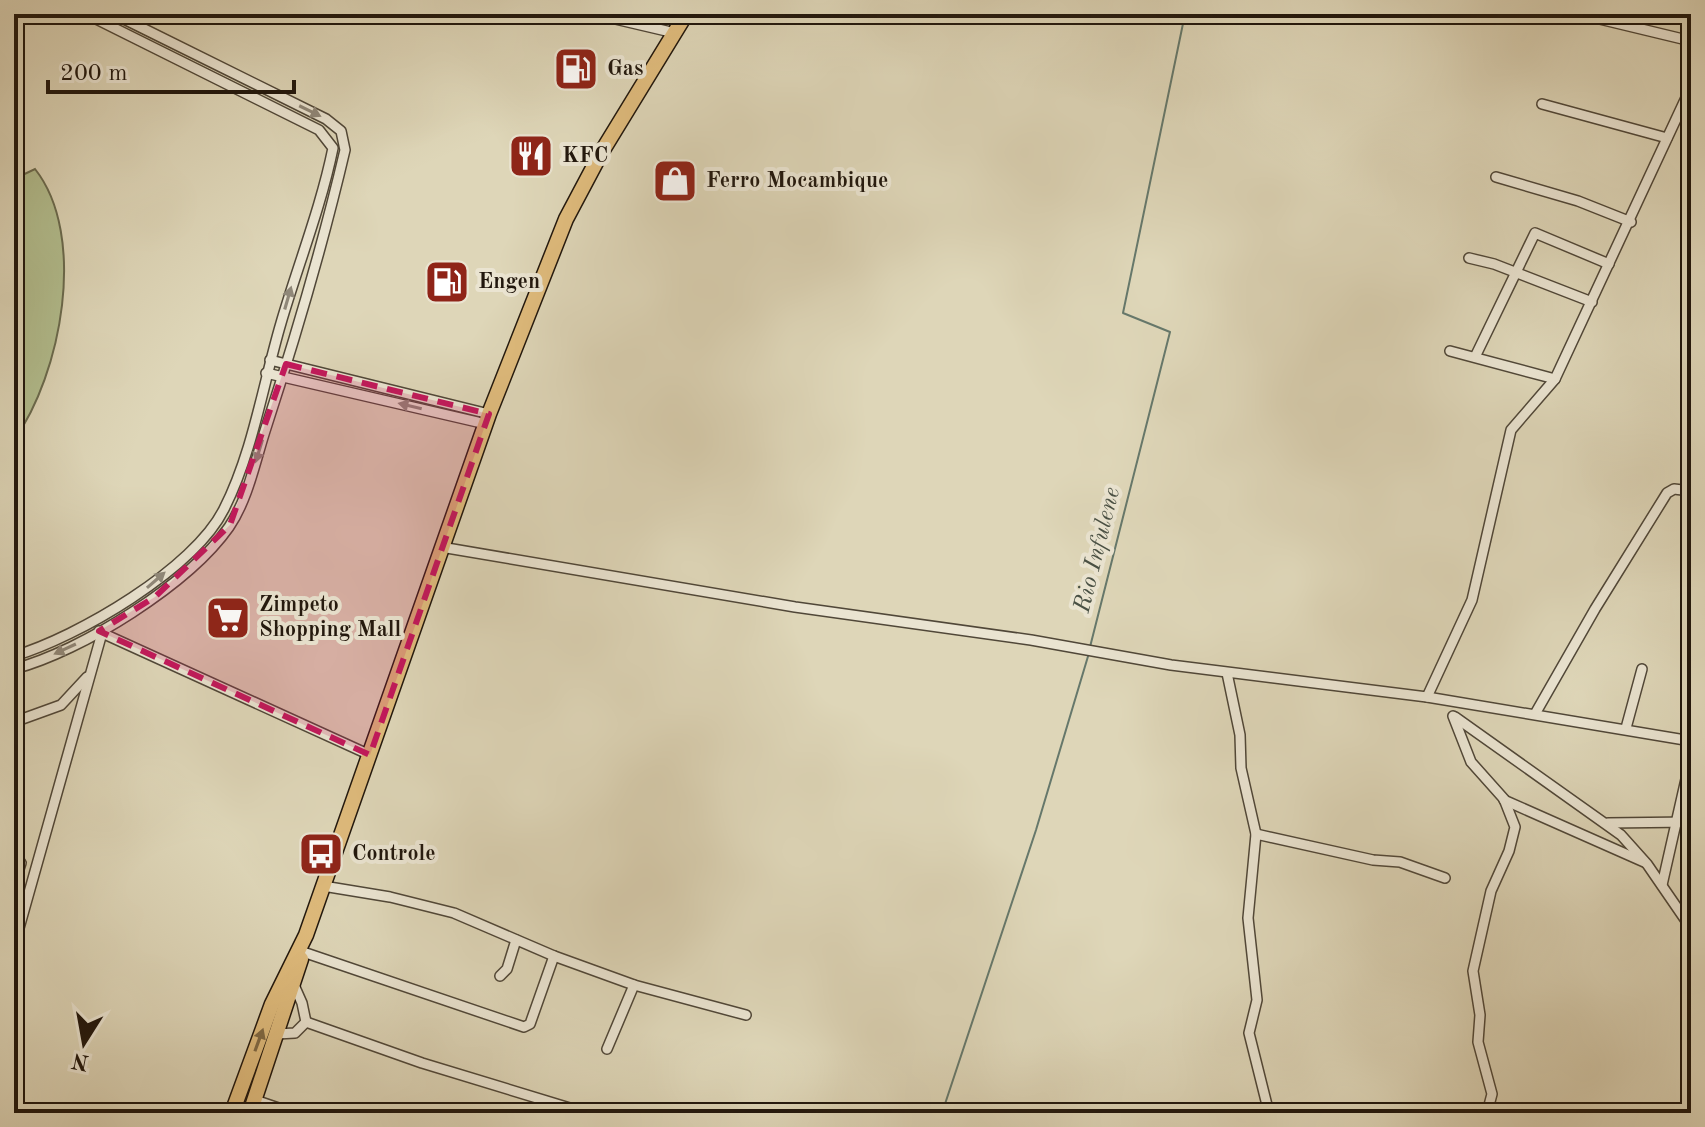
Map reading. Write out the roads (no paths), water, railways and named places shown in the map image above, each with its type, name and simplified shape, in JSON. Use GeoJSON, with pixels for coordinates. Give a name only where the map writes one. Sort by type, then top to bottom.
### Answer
{"type":"FeatureCollection","features":[{"type":"Feature","properties":{"kind":"highway"},"geometry":{"type":"LineString","coordinates":[[232,1113],[272,1004],[306,935],[441,547],[566,219],[601,153],[686,14]]}},
{"type":"Feature","properties":{"kind":"highway"},"geometry":{"type":"LineString","coordinates":[[253,1108],[294,985],[306,935]]}},
{"type":"Feature","properties":{"kind":"street"},"geometry":{"type":"LineString","coordinates":[[14,656],[84,627],[142,592],[215,524],[238,477],[266,373],[332,157],[332,142],[319,130],[86,14]]}},
{"type":"Feature","properties":{"kind":"street"},"geometry":{"type":"LineString","coordinates":[[14,669],[101,632],[155,597],[209,551],[230,525],[253,471],[283,377],[345,150],[341,131],[326,119],[114,14]]}},
{"type":"Feature","properties":{"kind":"street"},"geometry":{"type":"LineString","coordinates":[[594,14],[675,33]]}},
{"type":"Feature","properties":{"kind":"street"},"geometry":{"type":"LineString","coordinates":[[1583,15],[1691,41]]}},
{"type":"Feature","properties":{"kind":"street"},"geometry":{"type":"LineString","coordinates":[[1427,697],[1472,600],[1511,430],[1555,379],[1631,222],[1691,87]]}},
{"type":"Feature","properties":{"kind":"street"},"geometry":{"type":"LineString","coordinates":[[1542,104],[1667,138]]}},
{"type":"Feature","properties":{"kind":"street"},"geometry":{"type":"LineString","coordinates":[[1496,177],[1578,201],[1631,222]]}},
{"type":"Feature","properties":{"kind":"street"},"geometry":{"type":"LineString","coordinates":[[1475,357],[1531,238],[1538,232],[1609,264]]}},
{"type":"Feature","properties":{"kind":"street"},"geometry":{"type":"LineString","coordinates":[[1469,258],[1517,272],[1592,302]]}},
{"type":"Feature","properties":{"kind":"street"},"geometry":{"type":"LineString","coordinates":[[1450,351],[1555,379]]}},
{"type":"Feature","properties":{"kind":"street"},"geometry":{"type":"LineString","coordinates":[[270,360],[488,419]]}},
{"type":"Feature","properties":{"kind":"street"},"geometry":{"type":"LineString","coordinates":[[266,373],[488,419]]}},
{"type":"Feature","properties":{"kind":"street"},"geometry":{"type":"LineString","coordinates":[[1535,714],[1667,493],[1674,489],[1691,491]]}},
{"type":"Feature","properties":{"kind":"street"},"geometry":{"type":"LineString","coordinates":[[441,547],[795,607],[1227,673],[1427,697],[1691,741]]}},
{"type":"Feature","properties":{"kind":"street"},"geometry":{"type":"LineString","coordinates":[[14,946],[101,632]]}},
{"type":"Feature","properties":{"kind":"street"},"geometry":{"type":"LineString","coordinates":[[101,632],[370,755]]}},
{"type":"Feature","properties":{"kind":"street"},"geometry":{"type":"LineString","coordinates":[[1626,728],[1642,669]]}},
{"type":"Feature","properties":{"kind":"street"},"geometry":{"type":"LineString","coordinates":[[1227,673],[1240,735],[1241,768],[1256,834],[1248,918],[1257,1000],[1249,1033],[1269,1113]]}},
{"type":"Feature","properties":{"kind":"street"},"geometry":{"type":"LineString","coordinates":[[14,722],[61,705],[88,675]]}},
{"type":"Feature","properties":{"kind":"street"},"geometry":{"type":"LineString","coordinates":[[1447,701],[1471,762],[1504,799],[1515,827]]}},
{"type":"Feature","properties":{"kind":"street"},"geometry":{"type":"LineString","coordinates":[[1453,716],[1608,823],[1647,864],[1691,928]]}},
{"type":"Feature","properties":{"kind":"street"},"geometry":{"type":"LineString","coordinates":[[1662,885],[1691,757]]}},
{"type":"Feature","properties":{"kind":"street"},"geometry":{"type":"LineString","coordinates":[[1504,799],[1647,864]]}},
{"type":"Feature","properties":{"kind":"street"},"geometry":{"type":"LineString","coordinates":[[1487,1113],[1492,1094],[1478,1042],[1480,1015],[1473,971],[1491,891],[1515,827],[1532,813]]}},
{"type":"Feature","properties":{"kind":"street"},"geometry":{"type":"LineString","coordinates":[[1608,823],[1691,822]]}},
{"type":"Feature","properties":{"kind":"street"},"geometry":{"type":"LineString","coordinates":[[1256,834],[1373,860],[1400,862],[1445,878]]}},
{"type":"Feature","properties":{"kind":"street"},"geometry":{"type":"LineString","coordinates":[[14,855],[21,863],[14,885]]}},
{"type":"Feature","properties":{"kind":"street"},"geometry":{"type":"LineString","coordinates":[[323,886],[390,897],[454,913],[554,956],[634,985],[746,1015]]}},
{"type":"Feature","properties":{"kind":"street"},"geometry":{"type":"LineString","coordinates":[[500,976],[507,969],[516,940]]}},
{"type":"Feature","properties":{"kind":"street"},"geometry":{"type":"LineString","coordinates":[[303,952],[524,1027],[530,1024],[554,956]]}},
{"type":"Feature","properties":{"kind":"street"},"geometry":{"type":"LineString","coordinates":[[294,985],[306,1022]]}},
{"type":"Feature","properties":{"kind":"street"},"geometry":{"type":"LineString","coordinates":[[607,1049],[634,985]]}},
{"type":"Feature","properties":{"kind":"street"},"geometry":{"type":"LineString","coordinates":[[277,1034],[295,1033],[306,1022]]}},
{"type":"Feature","properties":{"kind":"street"},"geometry":{"type":"LineString","coordinates":[[306,1022],[422,1063],[573,1109]]}},
{"type":"Feature","properties":{"kind":"street"},"geometry":{"type":"LineString","coordinates":[[253,1108],[293,1113]]}},
{"type":"Feature","properties":{"kind":"waterway","name":"Rio Infulene"},"geometry":{"type":"LineString","coordinates":[[1090,647],[1170,332],[1123,313],[1185,14]]}},
{"type":"Feature","properties":{"kind":"waterway","name":"Rio Infulene"},"geometry":{"type":"LineString","coordinates":[[942,1113],[1036,830],[1089,653]]}},
{"type":"Feature","properties":{"kind":"place","name":"Gas"},"geometry":{"type":"Point","coordinates":[576,69]}},
{"type":"Feature","properties":{"kind":"place","name":"KFC"},"geometry":{"type":"Point","coordinates":[531,156]}},
{"type":"Feature","properties":{"kind":"place","name":"Ferro Mocambique"},"geometry":{"type":"Point","coordinates":[675,181]}},
{"type":"Feature","properties":{"kind":"place","name":"Engen"},"geometry":{"type":"Point","coordinates":[447,282]}},
{"type":"Feature","properties":{"kind":"place","name":"Zimpeto Shopping Mall"},"geometry":{"type":"Point","coordinates":[228,618]}},
{"type":"Feature","properties":{"kind":"place","name":"Controle"},"geometry":{"type":"Point","coordinates":[321,854]}}]}
